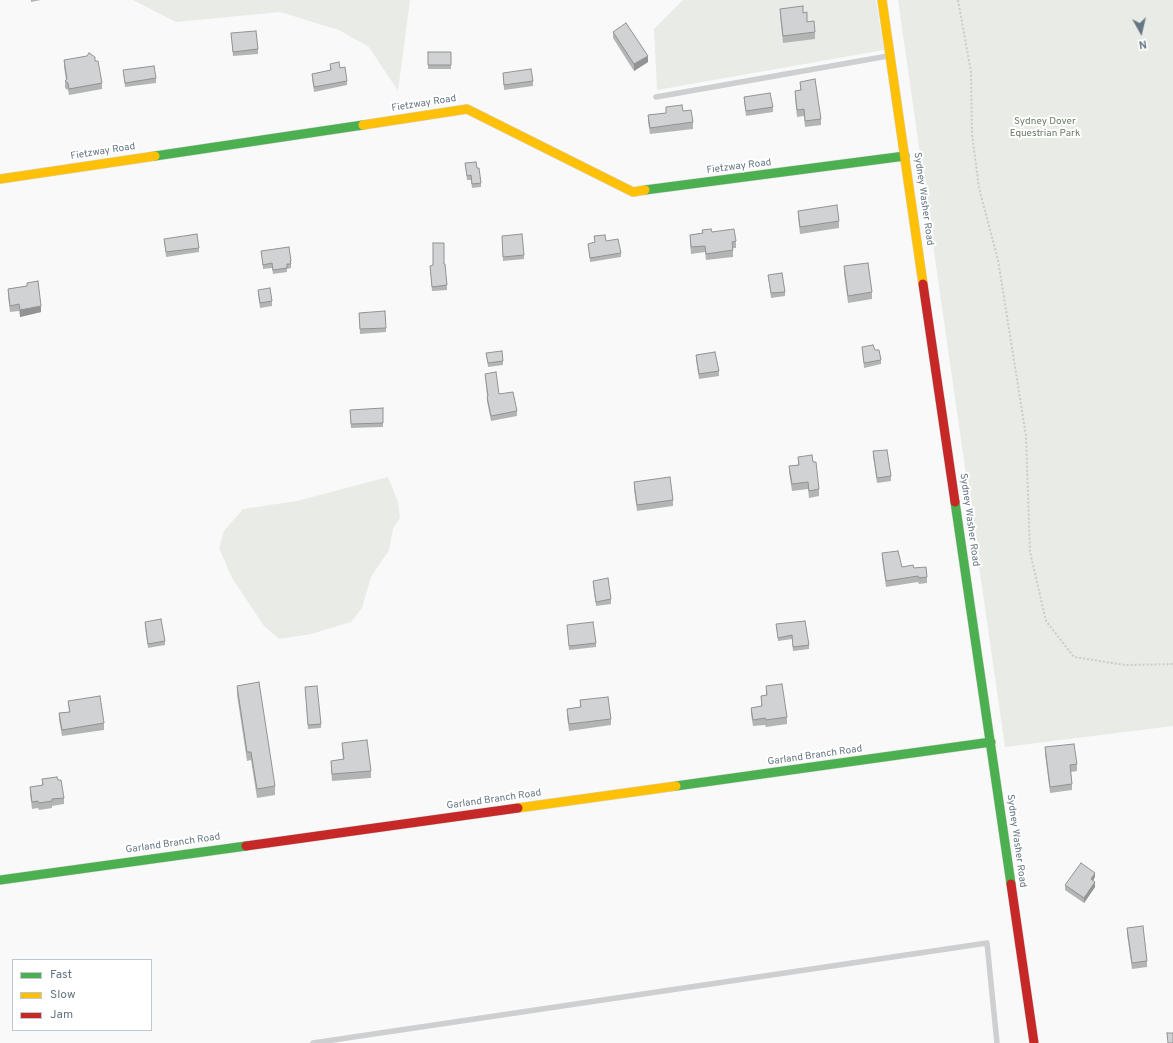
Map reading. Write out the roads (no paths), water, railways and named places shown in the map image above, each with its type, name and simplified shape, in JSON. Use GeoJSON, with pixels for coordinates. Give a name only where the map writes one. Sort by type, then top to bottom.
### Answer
{"type":"FeatureCollection","features":[{"type":"Feature","properties":{"kind":"street","name":"Sydney Washer Road"},"geometry":{"type":"LineString","coordinates":[[882,0],[1034,1043]]}},
{"type":"Feature","properties":{"kind":"street","name":"Fietzway Road"},"geometry":{"type":"LineString","coordinates":[[0,179],[466,109],[633,192],[905,156]]}},
{"type":"Feature","properties":{"kind":"street","name":"Garland Branch Road"},"geometry":{"type":"LineString","coordinates":[[0,880],[991,742]]}},
{"type":"Feature","properties":{"kind":"lane"},"geometry":{"type":"LineString","coordinates":[[656,97],[890,56]]}},
{"type":"Feature","properties":{"kind":"lane"},"geometry":{"type":"LineString","coordinates":[[313,1043],[987,943],[997,1043]]}},
{"type":"Feature","properties":{"kind":"park label","name":"Sydney Dover Equestrian Park"},"geometry":{"type":"Point","coordinates":[1045,128]}}]}
